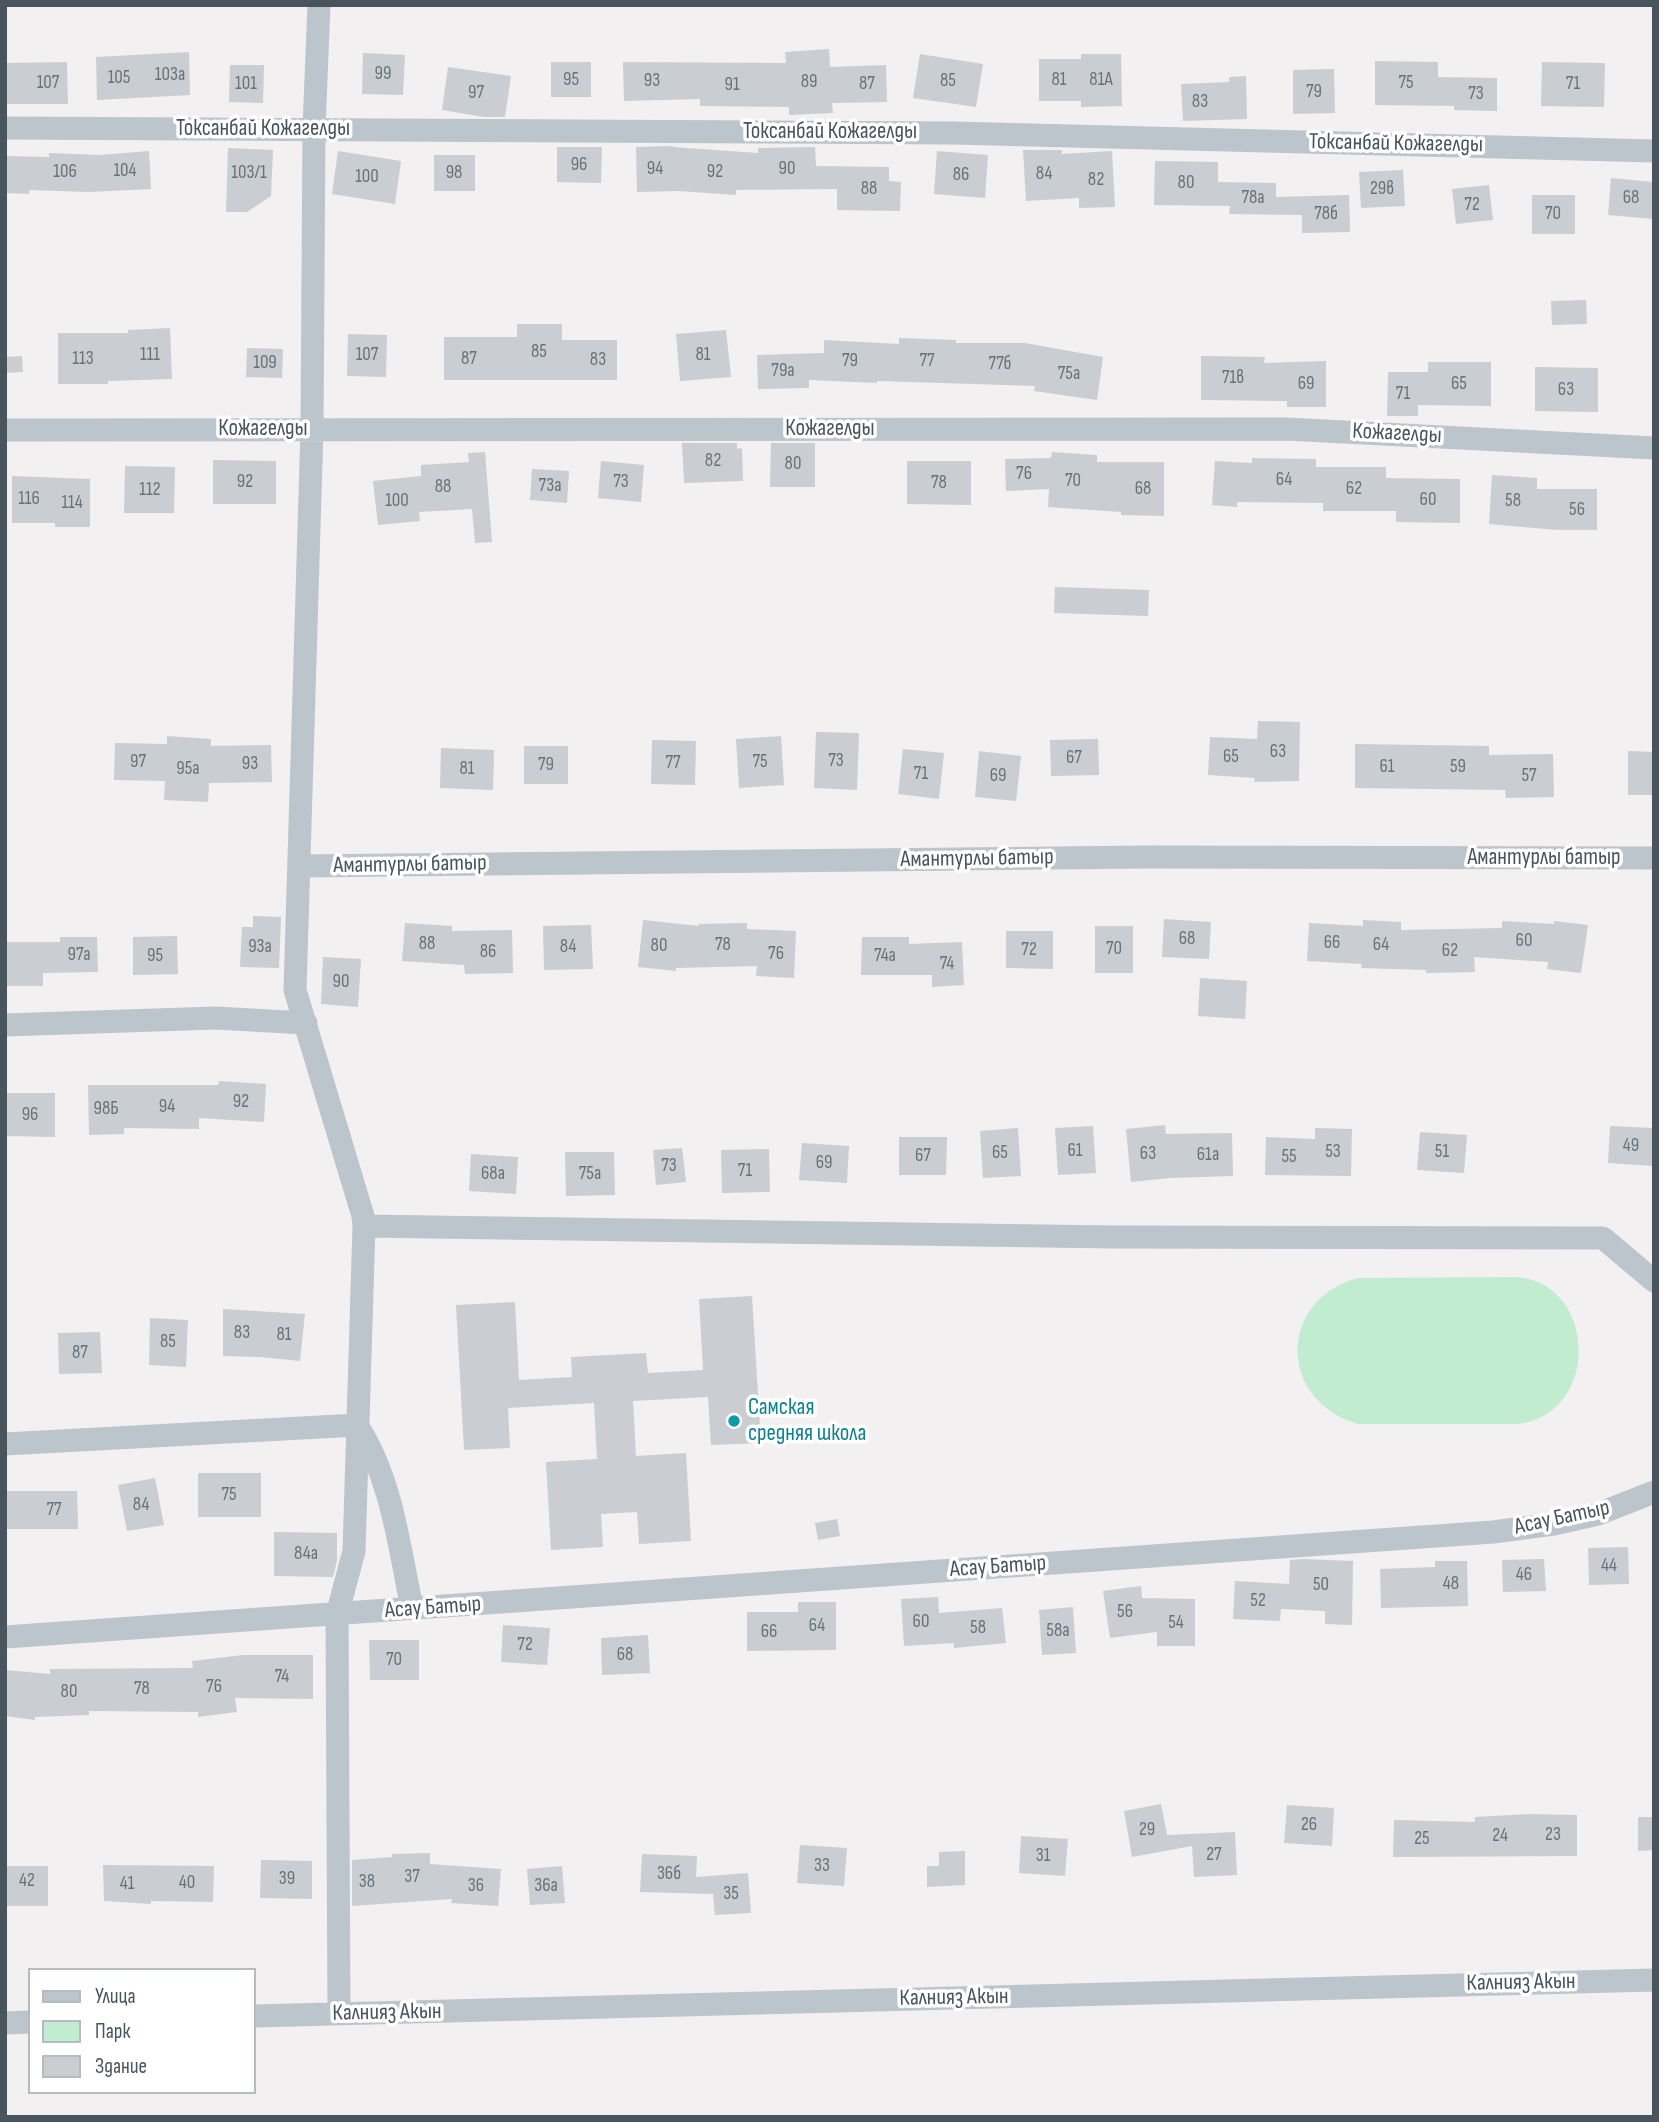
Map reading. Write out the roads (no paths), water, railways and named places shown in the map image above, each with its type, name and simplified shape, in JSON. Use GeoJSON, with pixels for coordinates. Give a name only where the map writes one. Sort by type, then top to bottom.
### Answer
{"type":"FeatureCollection","features":[{"type":"Feature","properties":{"kind":"street"},"geometry":{"type":"LineString","coordinates":[[319,5],[314,128],[312,429],[296,990],[364,1226],[354,1551],[337,1615],[339,2014]]}},
{"type":"Feature","properties":{"kind":"street","name":"Токсанбай Кожагелды"},"geometry":{"type":"LineString","coordinates":[[5,128],[954,133],[1654,151]]}},
{"type":"Feature","properties":{"kind":"street","name":"Кожагелды"},"geometry":{"type":"LineString","coordinates":[[5,430],[1286,429],[1654,448]]}},
{"type":"Feature","properties":{"kind":"street","name":"Амантурлы батыр"},"geometry":{"type":"LineString","coordinates":[[300,866],[1149,857],[1654,858]]}},
{"type":"Feature","properties":{"kind":"street"},"geometry":{"type":"LineString","coordinates":[[5,1025],[215,1018],[306,1023]]}},
{"type":"Feature","properties":{"kind":"street"},"geometry":{"type":"LineString","coordinates":[[364,1226],[1112,1237],[1603,1238],[1654,1281]]}},
{"type":"Feature","properties":{"kind":"street"},"geometry":{"type":"LineString","coordinates":[[5,1444],[358,1425]]}},
{"type":"Feature","properties":{"kind":"street"},"geometry":{"type":"LineString","coordinates":[[358,1425],[371,1445],[386,1485],[412,1608]]}},
{"type":"Feature","properties":{"kind":"street","name":"Асау Батыр"},"geometry":{"type":"LineString","coordinates":[[5,1637],[1493,1532],[1554,1524],[1598,1514],[1654,1492]]}},
{"type":"Feature","properties":{"kind":"street","name":"Калнияз Акын"},"geometry":{"type":"LineString","coordinates":[[256,2016],[1654,1980]]}},
{"type":"Feature","properties":{"kind":"street"},"geometry":{"type":"LineString","coordinates":[[5,2023],[28,2022]]}},
{"type":"Feature","properties":{"kind":"place","name":"Самская средняя школа"},"geometry":{"type":"Point","coordinates":[734,1421]}}]}
